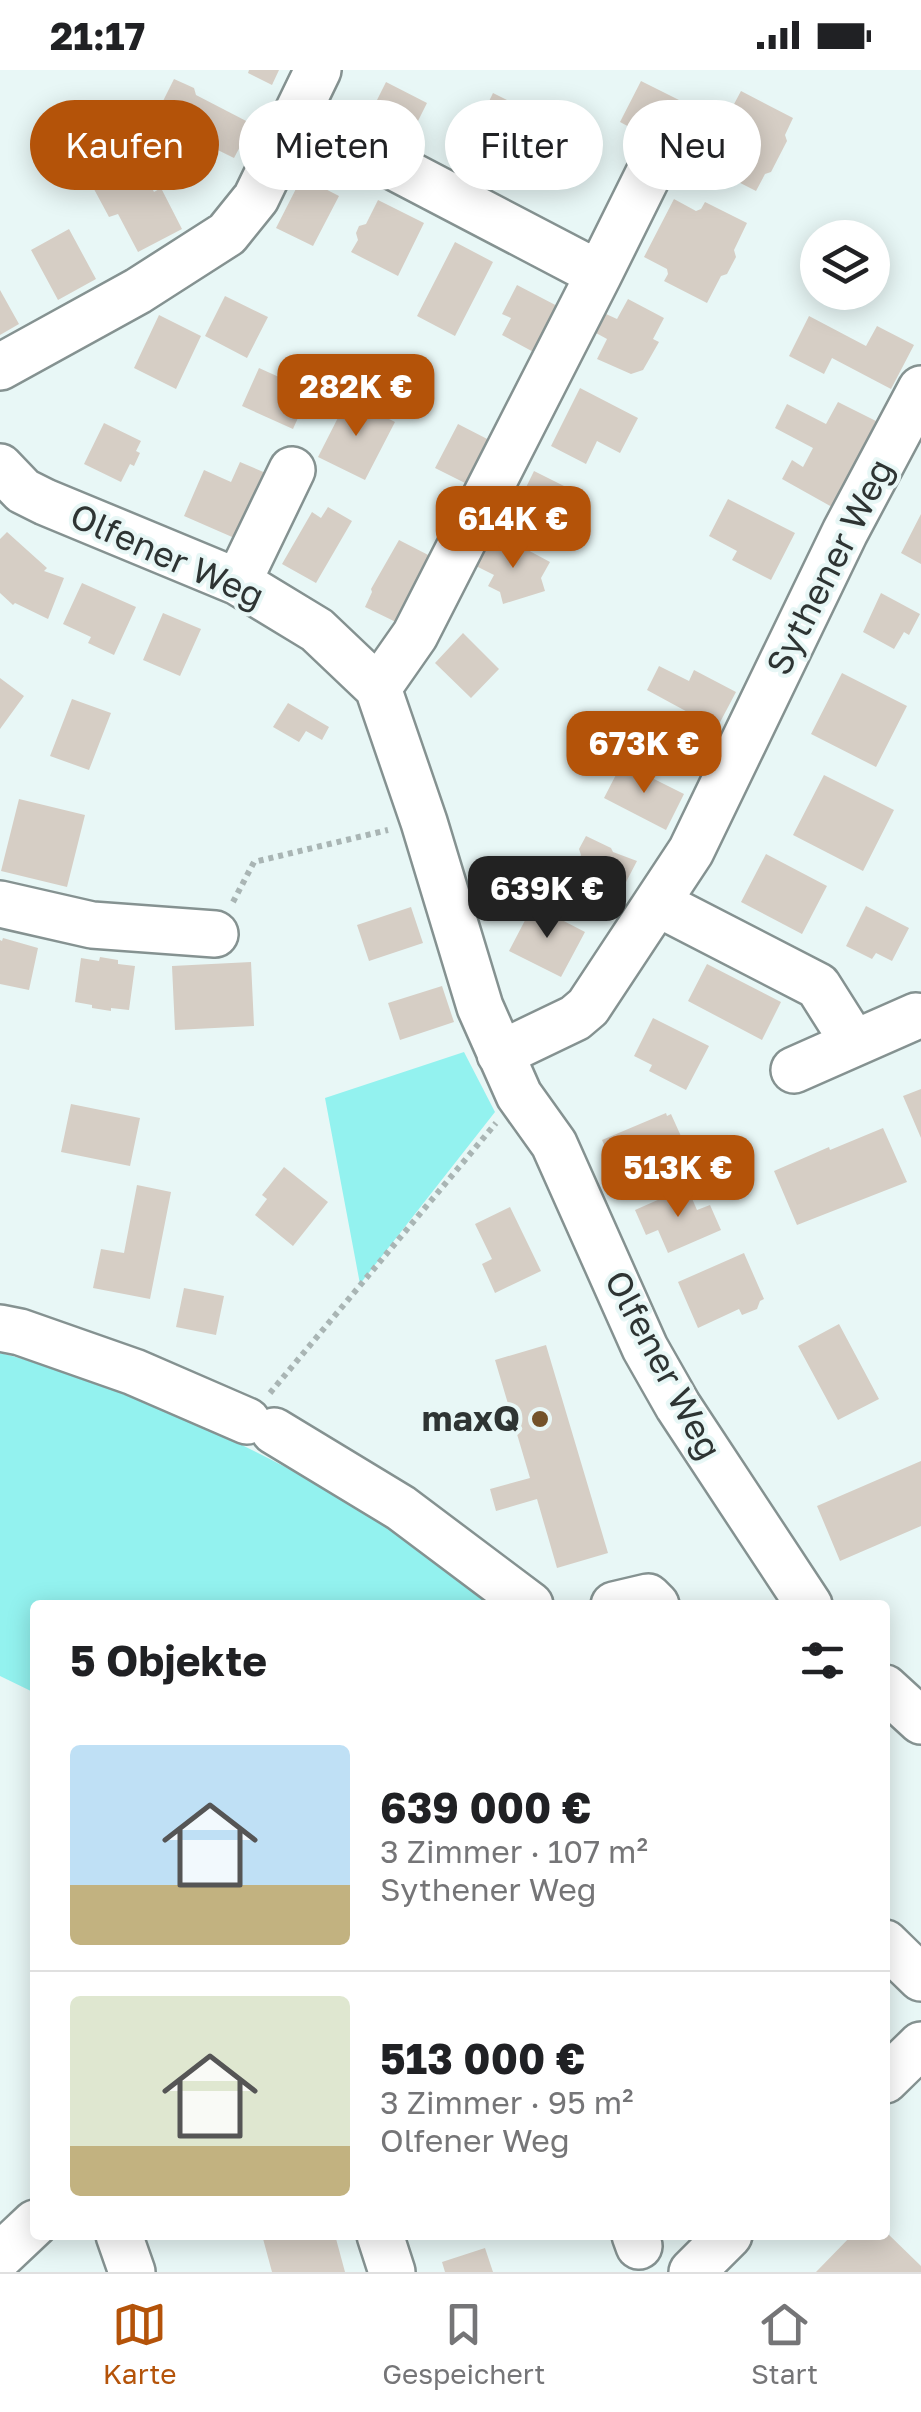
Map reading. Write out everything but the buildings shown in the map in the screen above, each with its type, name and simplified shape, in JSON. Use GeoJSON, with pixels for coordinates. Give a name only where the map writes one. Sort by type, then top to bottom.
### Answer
{"type":"FeatureCollection","features":[{"type":"Feature","properties":{"kind":"street"},"geometry":{"type":"LineString","coordinates":[[304,100],[318,70]]}},
{"type":"Feature","properties":{"kind":"street"},"geometry":{"type":"LineString","coordinates":[[425,183],[599,274]]}},
{"type":"Feature","properties":{"kind":"street"},"geometry":{"type":"LineString","coordinates":[[0,367],[138,291],[226,234],[260,190]]}},
{"type":"Feature","properties":{"kind":"street"},"geometry":{"type":"LineString","coordinates":[[378,688],[415,635],[641,190]]}},
{"type":"Feature","properties":{"kind":"street","name":"Sythener Weg"},"geometry":{"type":"LineString","coordinates":[[500,1054],[574,1018],[588,1007],[691,851],[845,532],[921,390]]}},
{"type":"Feature","properties":{"kind":"street","name":"Olfener Weg"},"geometry":{"type":"LineString","coordinates":[[0,467],[23,490],[46,502],[238,582],[317,630],[378,688],[424,822],[480,1007],[519,1095],[554,1144],[645,1348],[678,1406],[806,1600]]}},
{"type":"Feature","properties":{"kind":"street"},"geometry":{"type":"LineString","coordinates":[[238,582],[292,470]]}},
{"type":"Feature","properties":{"kind":"street"},"geometry":{"type":"LineString","coordinates":[[657,903],[818,986],[854,1044]]}},
{"type":"Feature","properties":{"kind":"street"},"geometry":{"type":"LineString","coordinates":[[0,904],[92,925],[215,934]]}},
{"type":"Feature","properties":{"kind":"street"},"geometry":{"type":"LineString","coordinates":[[794,1070],[916,1016]]}},
{"type":"Feature","properties":{"kind":"street"},"geometry":{"type":"LineString","coordinates":[[0,1328],[134,1372],[261,1426],[401,1508],[523,1600]]}},
{"type":"Feature","properties":{"kind":"street"},"geometry":{"type":"LineString","coordinates":[[890,1693],[921,1721]]}},
{"type":"Feature","properties":{"kind":"street"},"geometry":{"type":"LineString","coordinates":[[890,1949],[921,1978]]}},
{"type":"Feature","properties":{"kind":"street"},"geometry":{"type":"LineString","coordinates":[[890,2075],[921,2044]]}},
{"type":"Feature","properties":{"kind":"street"},"geometry":{"type":"LineString","coordinates":[[0,2256],[30,2228]]}},
{"type":"Feature","properties":{"kind":"street"},"geometry":{"type":"LineString","coordinates":[[121,2240],[132,2272]]}},
{"type":"Feature","properties":{"kind":"street"},"geometry":{"type":"LineString","coordinates":[[382,2240],[392,2272]]}},
{"type":"Feature","properties":{"kind":"street"},"geometry":{"type":"LineString","coordinates":[[692,2272],[724,2240]]}},
{"type":"Feature","properties":{"kind":"path"},"geometry":{"type":"LineString","coordinates":[[215,934],[254,862],[424,822]]}},
{"type":"Feature","properties":{"kind":"path"},"geometry":{"type":"LineString","coordinates":[[261,1426],[519,1095]]}},
{"type":"Feature","properties":{"kind":"shaded area"},"geometry":{"type":"Polygon","coordinates":[[[464,1052],[495,1112],[360,1284],[325,1098],[464,1052]]]}},
{"type":"Feature","properties":{"kind":"shaded area"},"geometry":{"type":"Polygon","coordinates":[[[0,1353],[108,1388],[260,1454],[357,1508],[485,1600],[30,1600],[30,1691],[0,1676],[0,1353]]]}},
{"type":"Feature","properties":{"kind":"place","name":"maxQ"},"geometry":{"type":"Point","coordinates":[540,1419]}}]}
